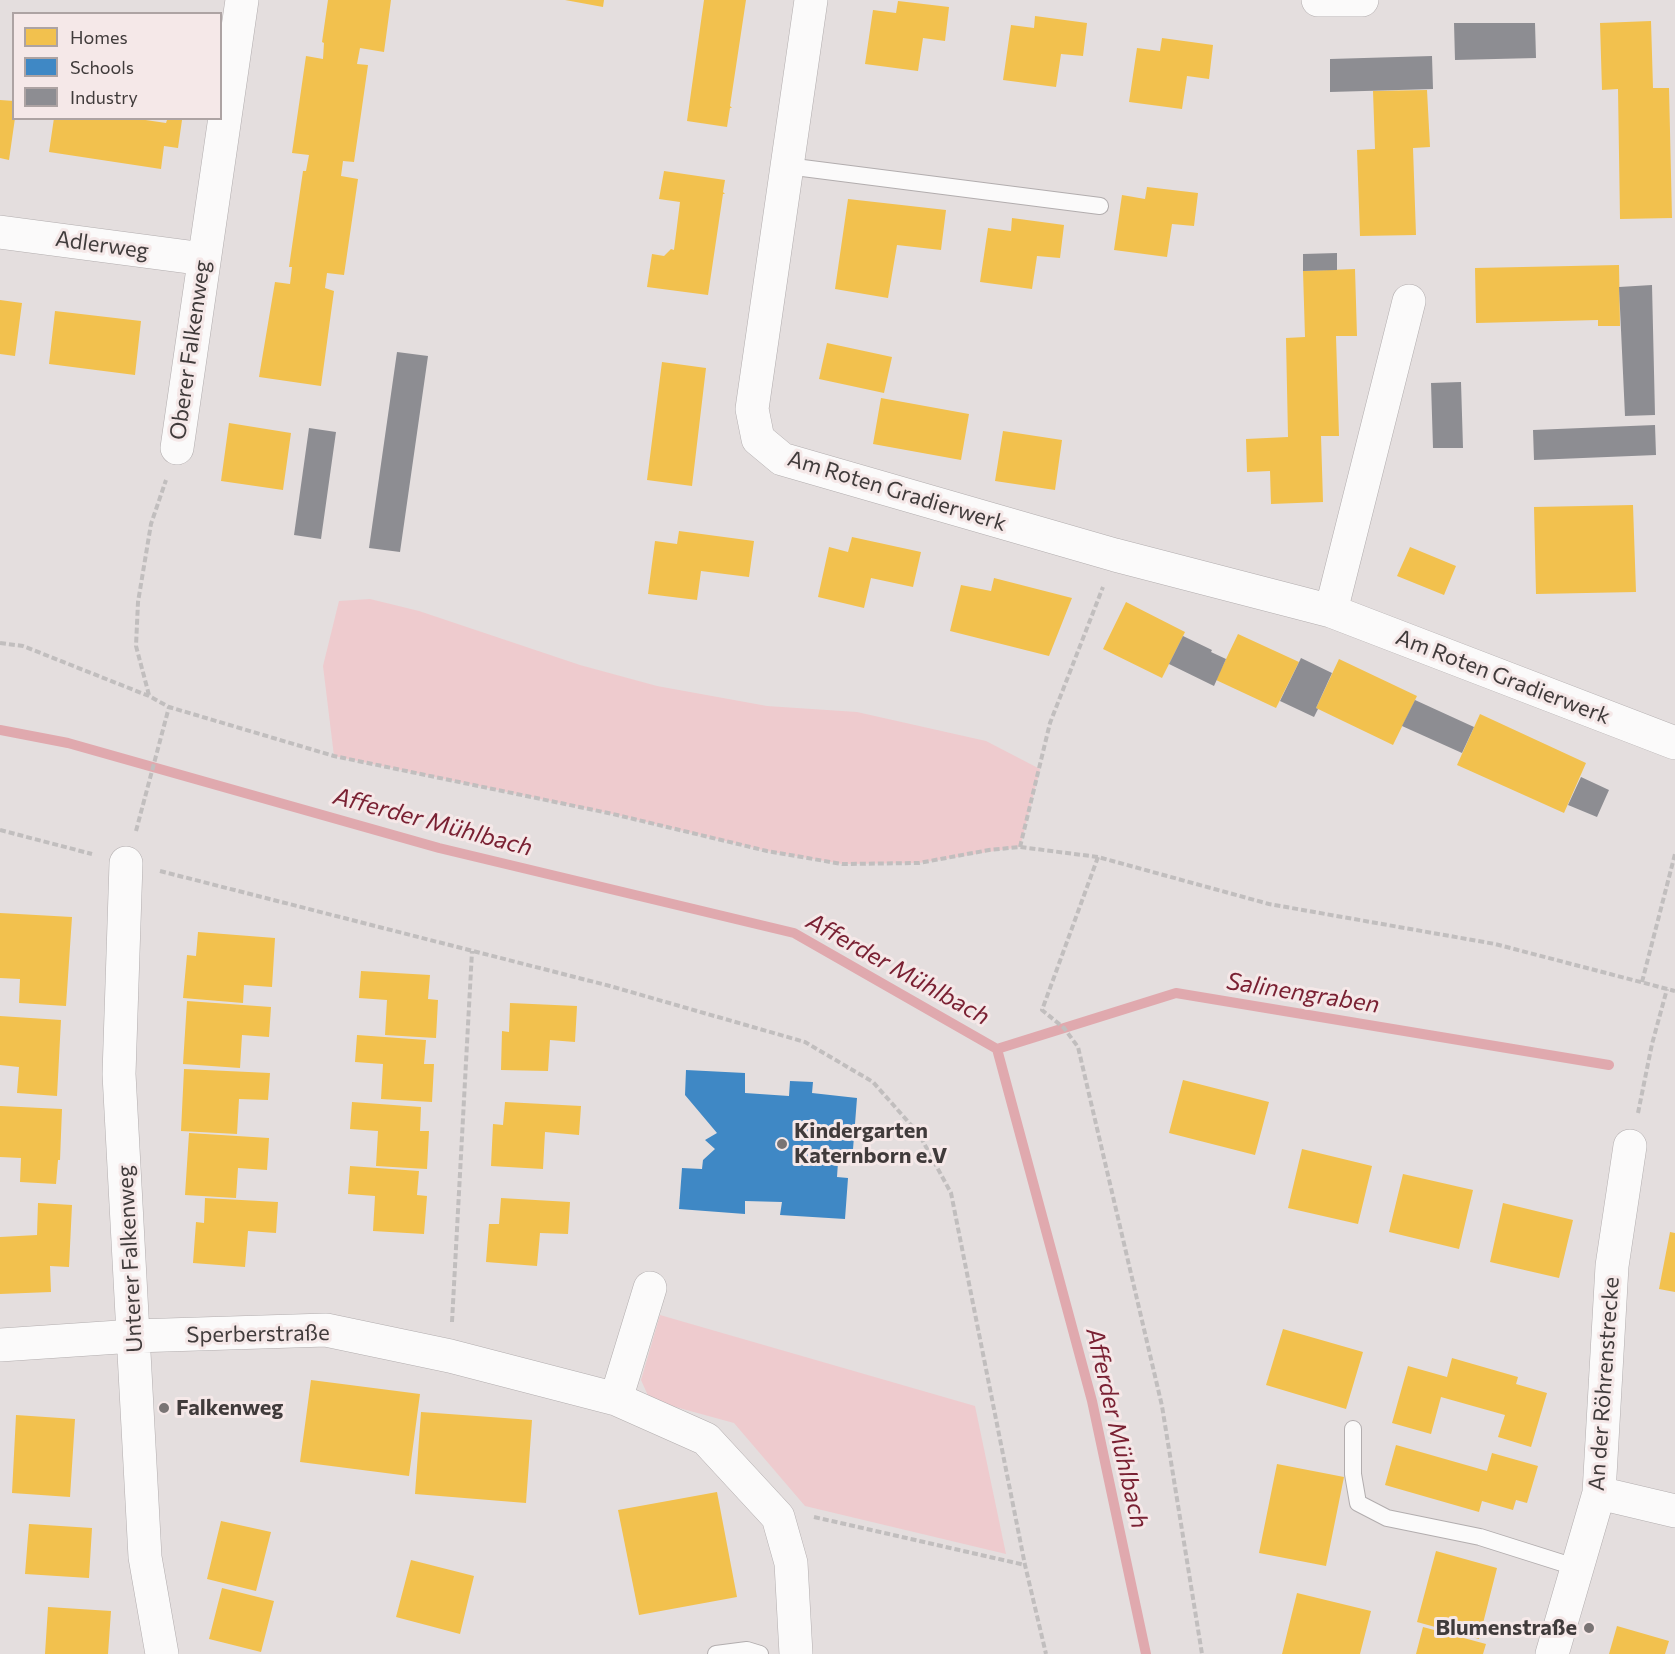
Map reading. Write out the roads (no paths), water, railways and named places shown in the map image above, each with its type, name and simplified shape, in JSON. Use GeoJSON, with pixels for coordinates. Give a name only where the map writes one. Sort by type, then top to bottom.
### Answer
{"type":"FeatureCollection","features":[{"type":"Feature","properties":{"kind":"street","name":"Oberer Falkenweg"},"geometry":{"type":"LineString","coordinates":[[177,448],[242,0]]}},
{"type":"Feature","properties":{"kind":"street","name":"Am Roten Gradierwerk"},"geometry":{"type":"LineString","coordinates":[[812,0],[752,409],[758,439],[782,459],[1115,555],[1331,611],[1675,743]]}},
{"type":"Feature","properties":{"kind":"street"},"geometry":{"type":"LineString","coordinates":[[1318,0],[1362,0]]}},
{"type":"Feature","properties":{"kind":"street","name":"Adlerweg"},"geometry":{"type":"LineString","coordinates":[[0,232],[204,259]]}},
{"type":"Feature","properties":{"kind":"street"},"geometry":{"type":"LineString","coordinates":[[1331,611],[1410,301]]}},
{"type":"Feature","properties":{"kind":"street","name":"Unterer Falkenweg"},"geometry":{"type":"LineString","coordinates":[[126,862],[119,1074],[145,1557],[162,1654]]}},
{"type":"Feature","properties":{"kind":"street","name":"An der Röhrenstrecke"},"geometry":{"type":"LineString","coordinates":[[1552,1654],[1599,1493],[1612,1266],[1630,1146]]}},
{"type":"Feature","properties":{"kind":"street"},"geometry":{"type":"LineString","coordinates":[[616,1399],[650,1288]]}},
{"type":"Feature","properties":{"kind":"street","name":"Sperberstraße"},"geometry":{"type":"LineString","coordinates":[[0,1345],[134,1336],[326,1330],[450,1356],[616,1399],[706,1439],[778,1517],[790,1563],[796,1654]]}},
{"type":"Feature","properties":{"kind":"street"},"geometry":{"type":"LineString","coordinates":[[1599,1493],[1675,1511]]}},
{"type":"Feature","properties":{"kind":"lane"},"geometry":{"type":"LineString","coordinates":[[787,166],[1100,206]]}},
{"type":"Feature","properties":{"kind":"lane"},"geometry":{"type":"LineString","coordinates":[[1353,1429],[1353,1474],[1359,1503],[1388,1518],[1480,1538],[1578,1569]]}},
{"type":"Feature","properties":{"kind":"lane"},"geometry":{"type":"LineString","coordinates":[[716,1654],[747,1650],[760,1654]]}},
{"type":"Feature","properties":{"kind":"waterway","name":"Afferder Mühlbach"},"geometry":{"type":"LineString","coordinates":[[0,730],[68,743],[439,848],[794,933],[997,1049],[1092,1401],[1146,1654]]}},
{"type":"Feature","properties":{"kind":"waterway","name":"Salinengraben"},"geometry":{"type":"LineString","coordinates":[[997,1049],[1176,993],[1609,1065]]}},
{"type":"Feature","properties":{"kind":"place","name":"Kindergarten Katernborn e.V"},"geometry":{"type":"Point","coordinates":[782,1144]}},
{"type":"Feature","properties":{"kind":"place","name":"Falkenweg"},"geometry":{"type":"Point","coordinates":[164,1408]}},
{"type":"Feature","properties":{"kind":"place","name":"Blumenstraße"},"geometry":{"type":"Point","coordinates":[1589,1628]}}]}
